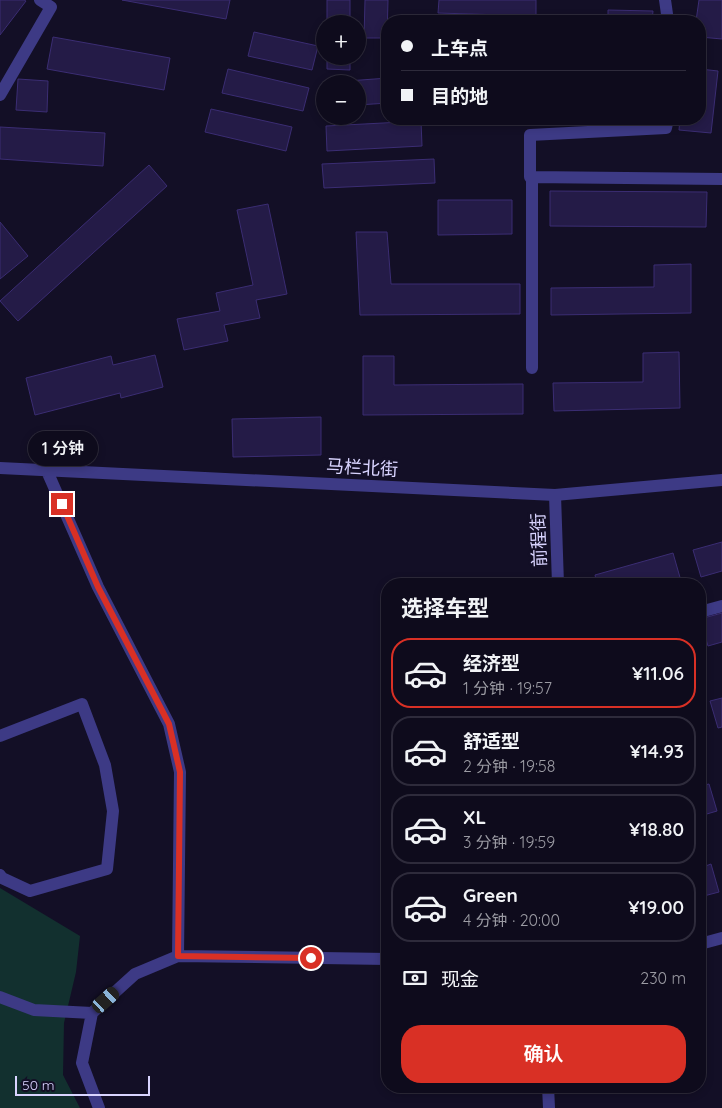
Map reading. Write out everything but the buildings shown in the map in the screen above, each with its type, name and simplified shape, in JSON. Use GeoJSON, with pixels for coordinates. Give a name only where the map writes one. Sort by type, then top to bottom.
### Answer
{"type":"FeatureCollection","features":[{"type":"Feature","properties":{"kind":"street"},"geometry":{"type":"LineString","coordinates":[[0,95],[51,7],[40,0]]}},
{"type":"Feature","properties":{"kind":"street"},"geometry":{"type":"LineString","coordinates":[[665,0],[667,15]]}},
{"type":"Feature","properties":{"kind":"street"},"geometry":{"type":"LineString","coordinates":[[532,368],[532,177],[530,177],[530,135],[666,128],[667,125]]}},
{"type":"Feature","properties":{"kind":"street"},"geometry":{"type":"LineString","coordinates":[[532,177],[722,179]]}},
{"type":"Feature","properties":{"kind":"street","name":"马栏北街"},"geometry":{"type":"LineString","coordinates":[[0,468],[555,495],[722,480]]}},
{"type":"Feature","properties":{"kind":"street"},"geometry":{"type":"LineString","coordinates":[[48,471],[98,587],[169,724],[180,772],[178,956]]}},
{"type":"Feature","properties":{"kind":"street","name":"前程街"},"geometry":{"type":"LineString","coordinates":[[555,495],[558,578]]}},
{"type":"Feature","properties":{"kind":"street"},"geometry":{"type":"LineString","coordinates":[[706,610],[722,606]]}},
{"type":"Feature","properties":{"kind":"street"},"geometry":{"type":"LineString","coordinates":[[0,736],[82,704],[105,765],[113,811],[106,869],[30,891],[2,878],[0,875]]}},
{"type":"Feature","properties":{"kind":"street"},"geometry":{"type":"LineString","coordinates":[[706,942],[722,938]]}},
{"type":"Feature","properties":{"kind":"street"},"geometry":{"type":"LineString","coordinates":[[99,1108],[82,1063],[92,1013],[135,974],[178,956],[381,959]]}},
{"type":"Feature","properties":{"kind":"street"},"geometry":{"type":"LineString","coordinates":[[0,997],[34,1010],[92,1013]]}},
{"type":"Feature","properties":{"kind":"street"},"geometry":{"type":"LineString","coordinates":[[548,1093],[549,1108]]}},
{"type":"Feature","properties":{"kind":"green space"},"geometry":{"type":"Polygon","coordinates":[[[0,888],[80,936],[76,972],[64,1023],[63,1075],[80,1108],[0,1108],[0,888]]]}},
{"type":"Feature","properties":{"kind":"route"},"geometry":{"type":"LineString","coordinates":[[62,504],[98,587],[169,724],[180,772],[178,956],[311,958]]}}]}
